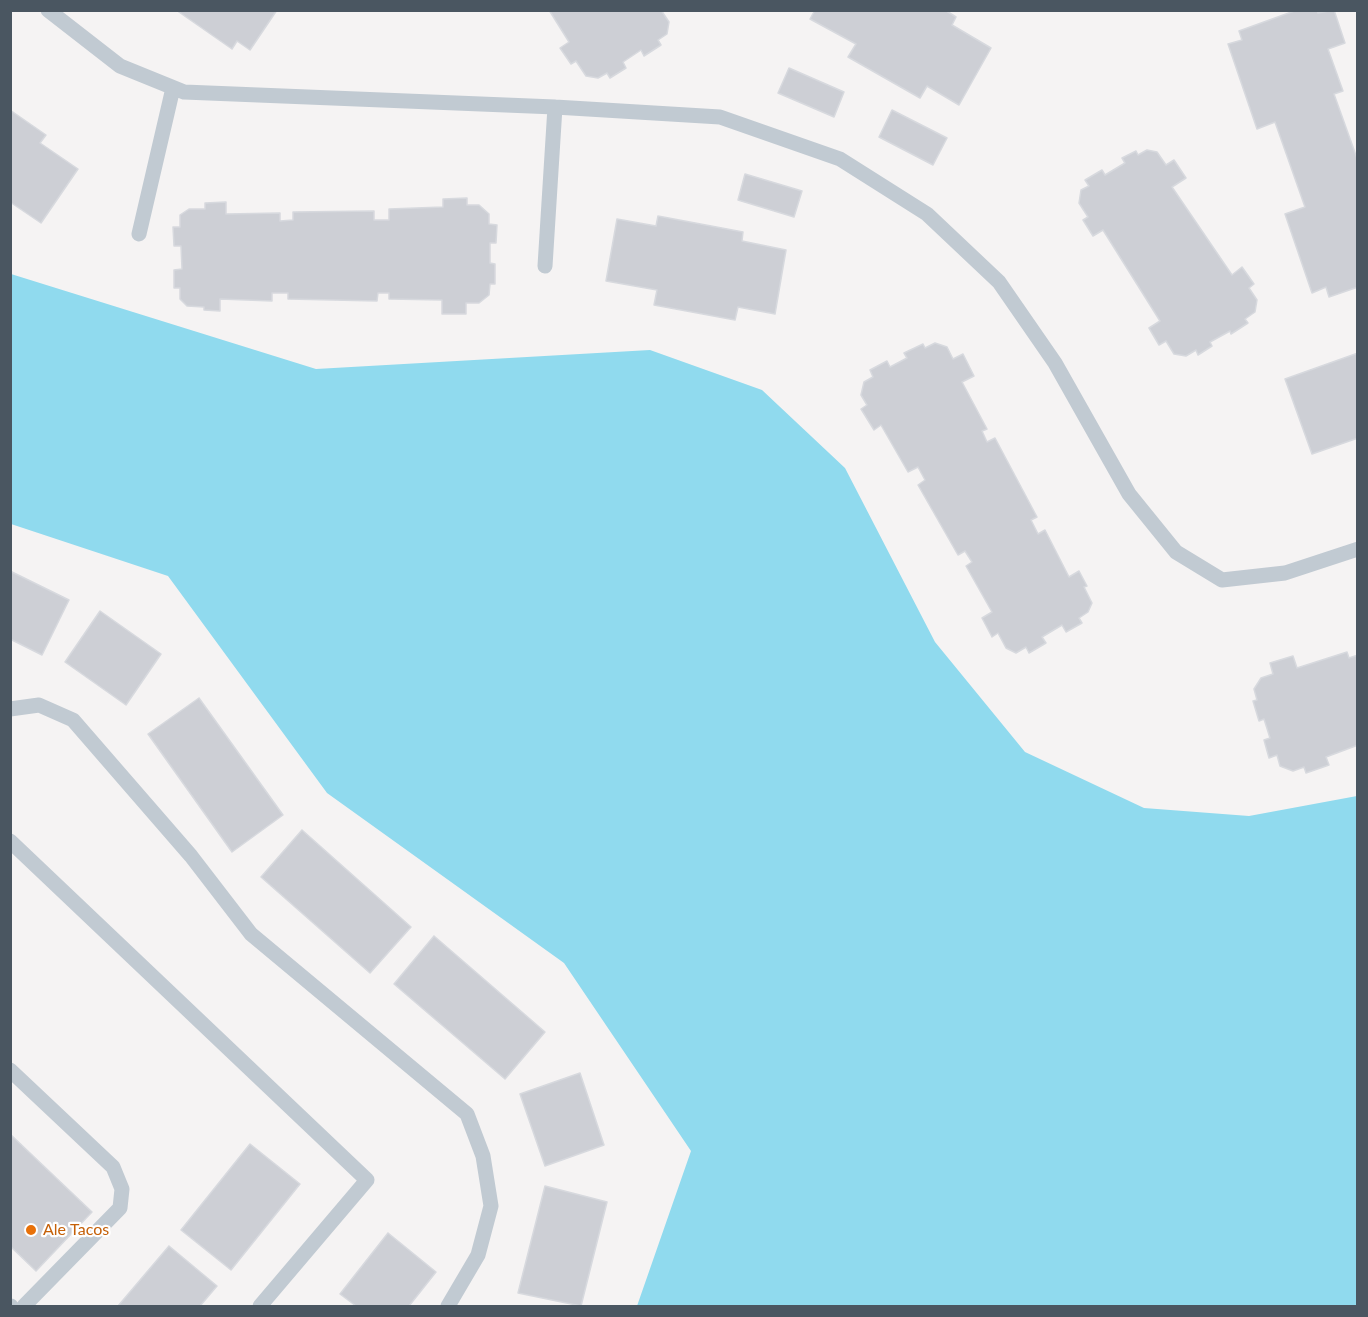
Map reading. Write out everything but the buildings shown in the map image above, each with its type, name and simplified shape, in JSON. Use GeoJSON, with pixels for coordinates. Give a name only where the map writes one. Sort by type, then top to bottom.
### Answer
{"type":"FeatureCollection","features":[{"type":"Feature","properties":{"kind":"lane"},"geometry":{"type":"LineString","coordinates":[[48,10],[120,66],[184,92],[555,107],[720,117],[840,159],[927,214],[999,282],[1055,363],[1129,494],[1176,552],[1222,580],[1285,573],[1358,549]]}},
{"type":"Feature","properties":{"kind":"lane"},"geometry":{"type":"LineString","coordinates":[[139,234],[173,88]]}},
{"type":"Feature","properties":{"kind":"lane"},"geometry":{"type":"LineString","coordinates":[[546,266],[555,107]]}},
{"type":"Feature","properties":{"kind":"lane"},"geometry":{"type":"LineString","coordinates":[[10,710],[39,705],[74,720],[183,847],[251,934],[466,1114],[483,1156],[491,1206],[478,1255],[448,1306]]}},
{"type":"Feature","properties":{"kind":"lane"},"geometry":{"type":"LineString","coordinates":[[10,841],[366,1180],[260,1306]]}},
{"type":"Feature","properties":{"kind":"lane"},"geometry":{"type":"LineString","coordinates":[[10,1070],[112,1167],[122,1189],[120,1208],[24,1306]]}},
{"type":"Feature","properties":{"kind":"water"},"geometry":{"type":"Polygon","coordinates":[[[11,274],[316,369],[650,350],[762,390],[845,468],[935,642],[1025,752],[1144,808],[1249,816],[1357,796],[1357,1306],[637,1306],[691,1151],[564,963],[327,793],[168,576],[11,524],[11,274]]]}},
{"type":"Feature","properties":{"kind":"place","name":"Ale Tacos"},"geometry":{"type":"Point","coordinates":[31,1230]}}]}
